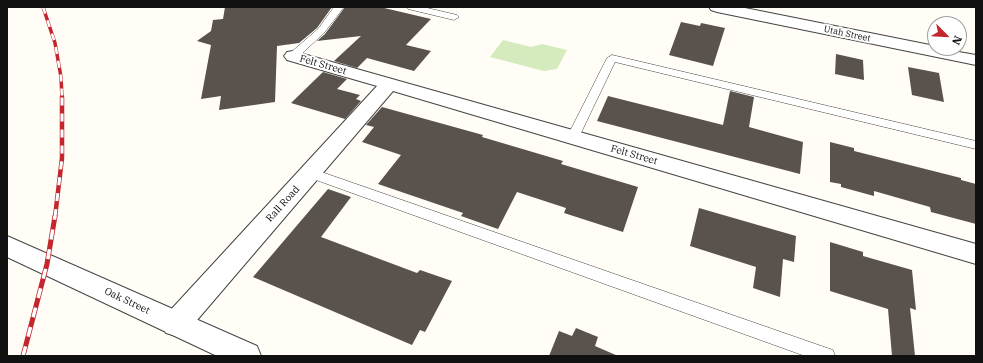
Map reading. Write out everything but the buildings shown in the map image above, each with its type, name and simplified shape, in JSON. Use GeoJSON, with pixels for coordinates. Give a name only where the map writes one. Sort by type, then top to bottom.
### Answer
{"type":"FeatureCollection","features":[{"type":"Feature","properties":{"kind":"street","name":"Utah Street"},"geometry":{"type":"LineString","coordinates":[[718,7],[976,60]]}},
{"type":"Feature","properties":{"kind":"street","name":"Felt Street"},"geometry":{"type":"LineString","coordinates":[[293,56],[976,254]]}},
{"type":"Feature","properties":{"kind":"street","name":"Rall Road"},"geometry":{"type":"LineString","coordinates":[[176,324],[389,84]]}},
{"type":"Feature","properties":{"kind":"street","name":"Oak Street"},"geometry":{"type":"LineString","coordinates":[[7,246],[247,356]]}},
{"type":"Feature","properties":{"kind":"lane"},"geometry":{"type":"LineString","coordinates":[[293,56],[320,31],[339,7]]}},
{"type":"Feature","properties":{"kind":"lane"},"geometry":{"type":"LineString","coordinates":[[411,7],[454,18]]}},
{"type":"Feature","properties":{"kind":"lane"},"geometry":{"type":"LineString","coordinates":[[573,137],[612,58],[976,145]]}},
{"type":"Feature","properties":{"kind":"lane"},"geometry":{"type":"LineString","coordinates":[[310,173],[827,356]]}},
{"type":"Feature","properties":{"kind":"green space"},"geometry":{"type":"Polygon","coordinates":[[[503,40],[531,47],[542,44],[567,50],[557,69],[544,71],[490,57],[503,40]]]}},
{"type":"Feature","properties":{"kind":"railway"},"geometry":{"type":"LineString","coordinates":[[43,7],[55,43],[61,77],[62,98]]}},
{"type":"Feature","properties":{"kind":"railway"},"geometry":{"type":"LineString","coordinates":[[55,217],[62,158],[62,98]]}},
{"type":"Feature","properties":{"kind":"railway"},"geometry":{"type":"LineString","coordinates":[[23,356],[47,264],[55,216]]}}]}
